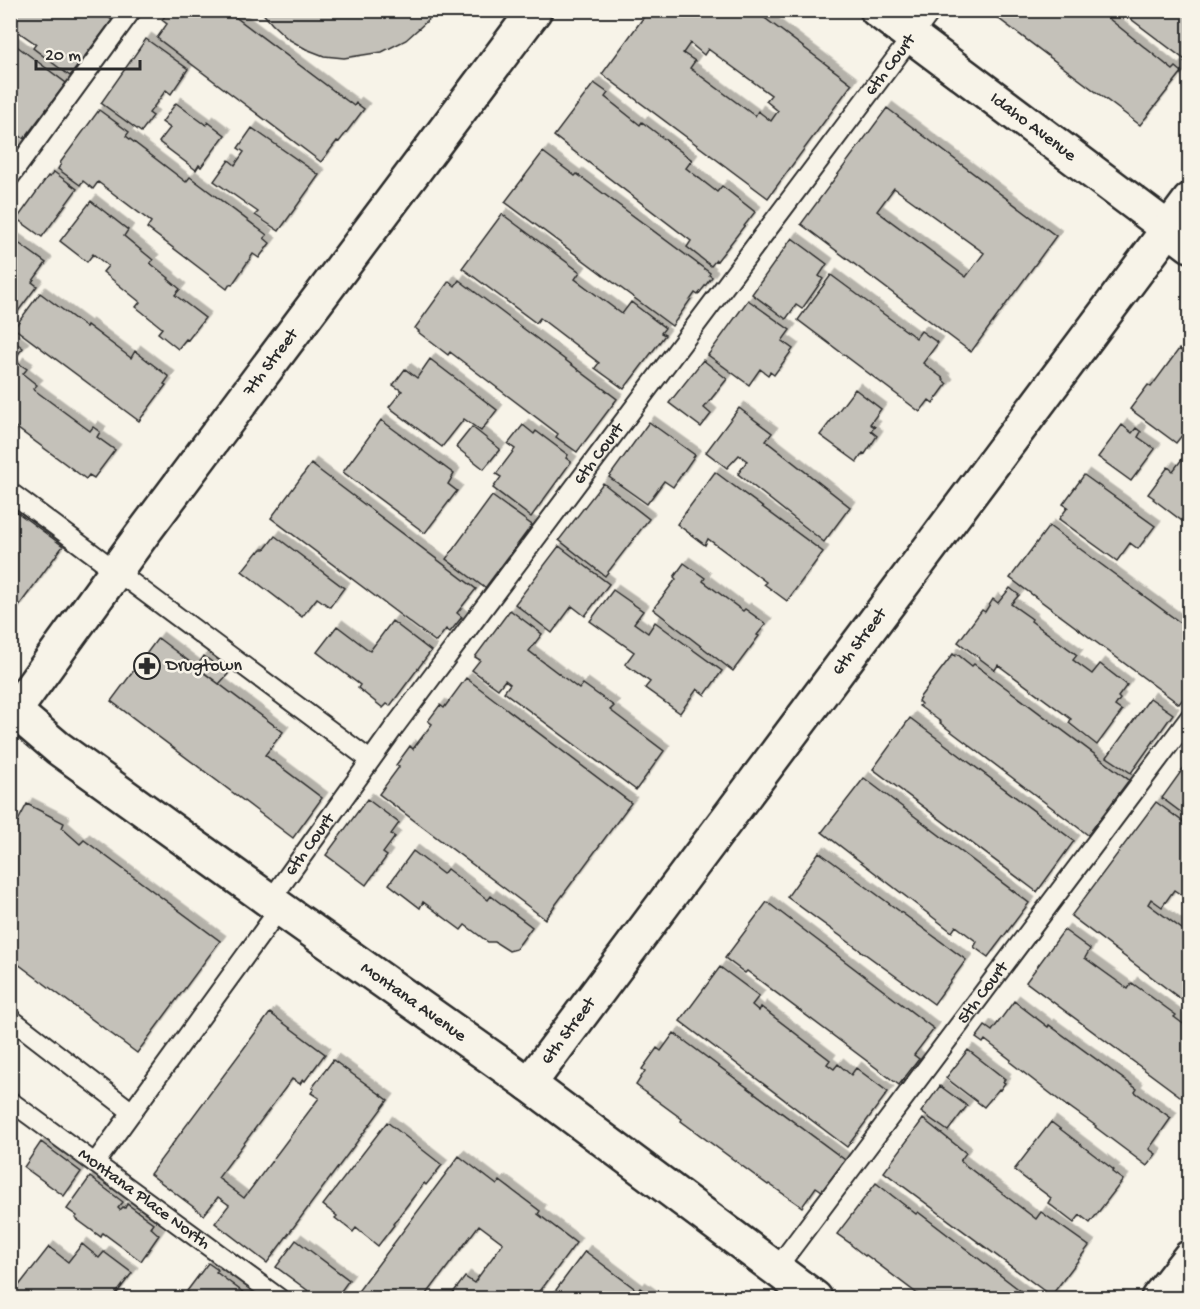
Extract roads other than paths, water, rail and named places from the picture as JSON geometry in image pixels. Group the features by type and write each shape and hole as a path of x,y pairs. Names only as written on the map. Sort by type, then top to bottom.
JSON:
{"street":[{"name":"7th Street","path":"12,712 535,10"},
{"name":"Idaho Avenue","path":"877,10 1179,237"},
{"name":"6th Street","path":"529,1084 1179,237 1190,200"},
{"name":"Montana Avenue","path":"12,712 58,748 529,1084 815,1299"},
{"path":"1158,1299 1190,1257"}],"lane":[{"path":"10,177 132,10"},
{"name":"6th Court","path":"95,1163 275,904 370,760 932,10"},
{"path":"10,492 370,760"},
{"name":"5th Court","path":"776,1269 1190,717"},
{"path":"10,1018 132,1112"},
{"name":"Montana Place North","path":"10,1101 279,1299"}],"place":[{"name":"Drugtown","path":"147,666"}]}
